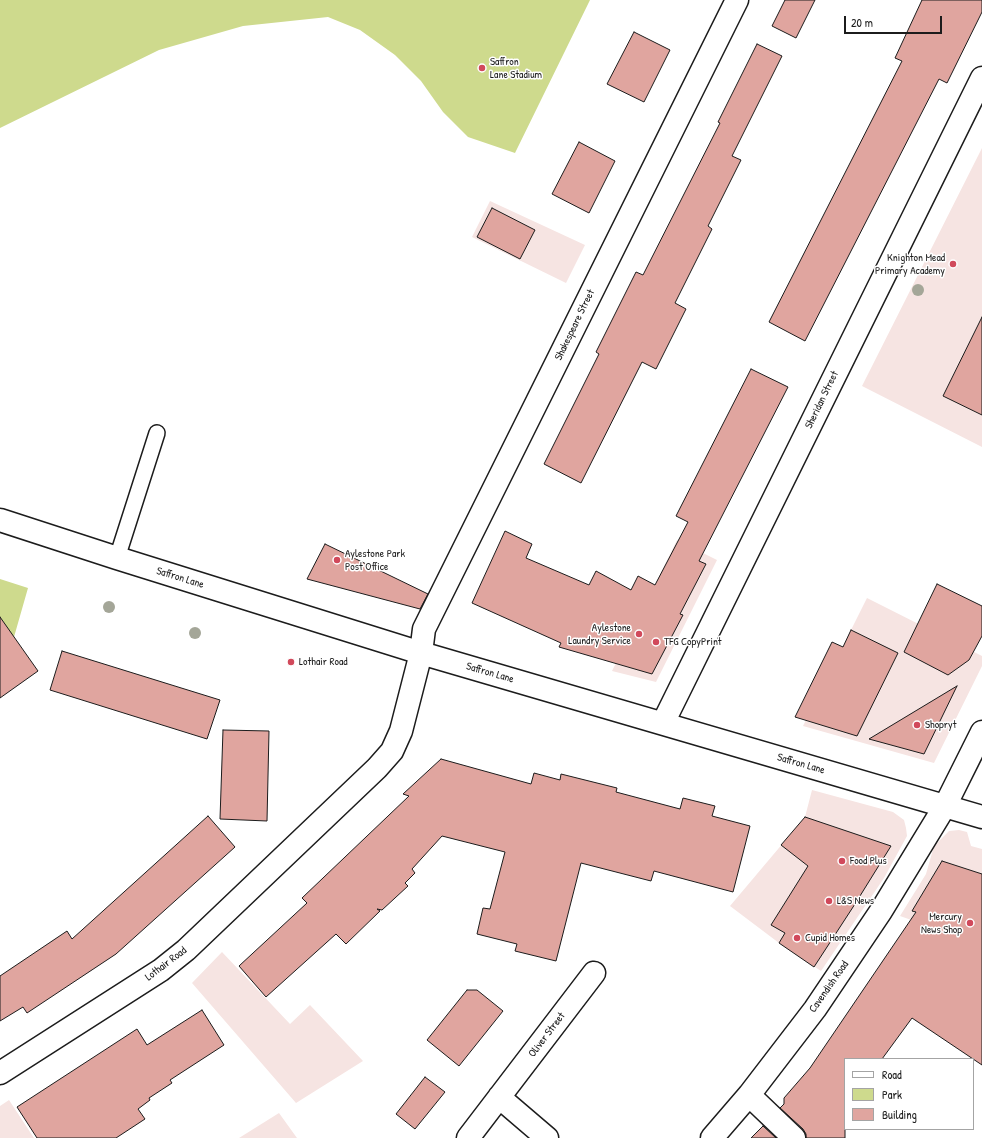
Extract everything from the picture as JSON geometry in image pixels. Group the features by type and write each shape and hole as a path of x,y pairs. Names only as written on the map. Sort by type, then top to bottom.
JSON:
{"street":[{"name":"Shakespeare Street","path":"421,653 424,629 737,0"},
{"name":"Sheridan Street","path":"663,723 982,78"},
{"name":"Saffron Lane","path":"0,520 421,653 982,818"},
{"name":"Lothair Road","path":"0,1073 161,970 186,950 377,768 392,751 402,731 421,653"},
{"name":"Cavendish Road","path":"712,1138 749,1095 815,1009 881,911 945,806 982,732"},
{"name":"Oliver Street","path":"468,1138 594,973"},
{"path":"749,1095 794,1138"},
{"path":"499,1097 547,1138"}],"lane":[{"path":"118,558 157,433"}],"shaded area":[{"name":"Knighton Mead Primary Academy","path":"982,148 982,447 862,386"},
{"path":"490,201 585,245 566,283 472,237"},
{"path":"677,540 717,560 656,682 612,671"},
{"path":"867,598 982,656 982,666 934,763 803,726"},
{"path":"812,790 893,812 904,820 907,836 884,878 821,971 779,943 730,906 805,817"},
{"path":"959,830 967,832 971,846 982,849 982,970 954,935 900,916 926,874 934,846 949,831"},
{"path":"222,952 290,1024 310,1005 363,1061 296,1103 192,983"},
{"path":"9,1100 34,1138 0,1138 0,1106"},
{"path":"279,1113 297,1138 239,1138"}],"green space":[{"name":"Saffron Lane Stadium","path":"0,0 590,0 515,153 468,137 443,112 421,81 395,55 360,30 328,17 243,26 159,50 0,128"},
{"path":"0,579 28,588 14,637 0,647"}],"building":[{"path":"785,0 815,0 796,38 772,26"},
{"path":"922,0 982,0 982,12 947,83 939,79 805,341 769,322 902,61 895,58"},
{"path":"634,32 670,50 644,102 607,84"},
{"path":"757,44 782,56 732,156 741,160 708,226 712,229 675,303 686,309 656,369 642,362 581,483 544,464 599,354 596,352 636,272 643,275 720,123 718,122"},
{"path":"579,142 615,161 589,213 552,194"},
{"path":"492,208 535,230 520,259 477,237"},
{"path":"982,317 982,415 943,396"},
{"path":"751,369 788,387 699,561 706,564 680,614 683,615 652,674 559,647 561,643 472,603 505,531 532,544 526,558 589,585 596,571 631,590 638,576 655,585 688,522 676,516"},
{"name":"Aylestone Park Post Office","path":"325,544 428,594 420,609 307,579"},
{"path":"937,584 982,606 982,636 969,660 948,675 904,652"},
{"path":"0,617 38,671 0,698"},
{"path":"851,630 898,653 857,736 795,717 832,642 843,647"},
{"path":"62,651 220,700 207,739 50,690"},
{"name":"Shopryt","path":"957,686 924,754 869,739"},
{"path":"223,730 269,731 267,821 220,819"},
{"path":"441,759 531,784 534,773 560,780 561,774 617,788 616,792 680,809 683,798 715,806 712,816 750,826 733,892 654,871 651,881 581,863 556,961 515,951 517,944 477,934 483,908 490,909 505,852 442,836 412,869 415,873 405,883 408,886 382,910 377,909 380,911 346,944 336,934 266,997 239,966 307,903 302,898 409,796 403,794"},
{"path":"208,816 235,847 116,954 27,1013 23,1007 0,1021 0,976 67,931 72,939"},
{"path":"805,817 891,846 814,967 779,943 785,933 771,925 808,866 781,845"},
{"path":"942,861 982,874 982,1065 974,1060 974,1058 972,1058 912,1018 883,1058 844,1058 845,1138 806,1138 806,1134 803,1129 780,1108 784,1104 784,1098 810,1068 916,912 912,911"},
{"path":"467,990 477,990 503,1011 459,1066 427,1040"},
{"path":"202,1010 224,1045 170,1080 172,1083 149,1098 150,1100 138,1109 145,1119 116,1138 37,1138 17,1107 137,1029 147,1045"},
{"path":"425,1077 445,1092 415,1129 396,1114"},
{"path":"763,1126 776,1138 751,1138"}],"place":[{"name":"Saffron Lane Stadium","path":"482,68"},
{"name":"Knighton Mead Primary Academy","path":"953,264"},
{"name":"Aylestone Park Post Office","path":"337,560"},
{"name":"Aylestone Laundry Service","path":"639,634"},
{"name":"TFG CopyPrint","path":"656,642"},
{"name":"Lothair Road","path":"291,662"},
{"name":"Shopryt","path":"917,725"},
{"name":"Food Plus","path":"842,861"},
{"name":"L&S News","path":"829,901"},
{"name":"Mercury News Shop","path":"970,923"},
{"name":"Cupid Homes","path":"797,938"}]}
